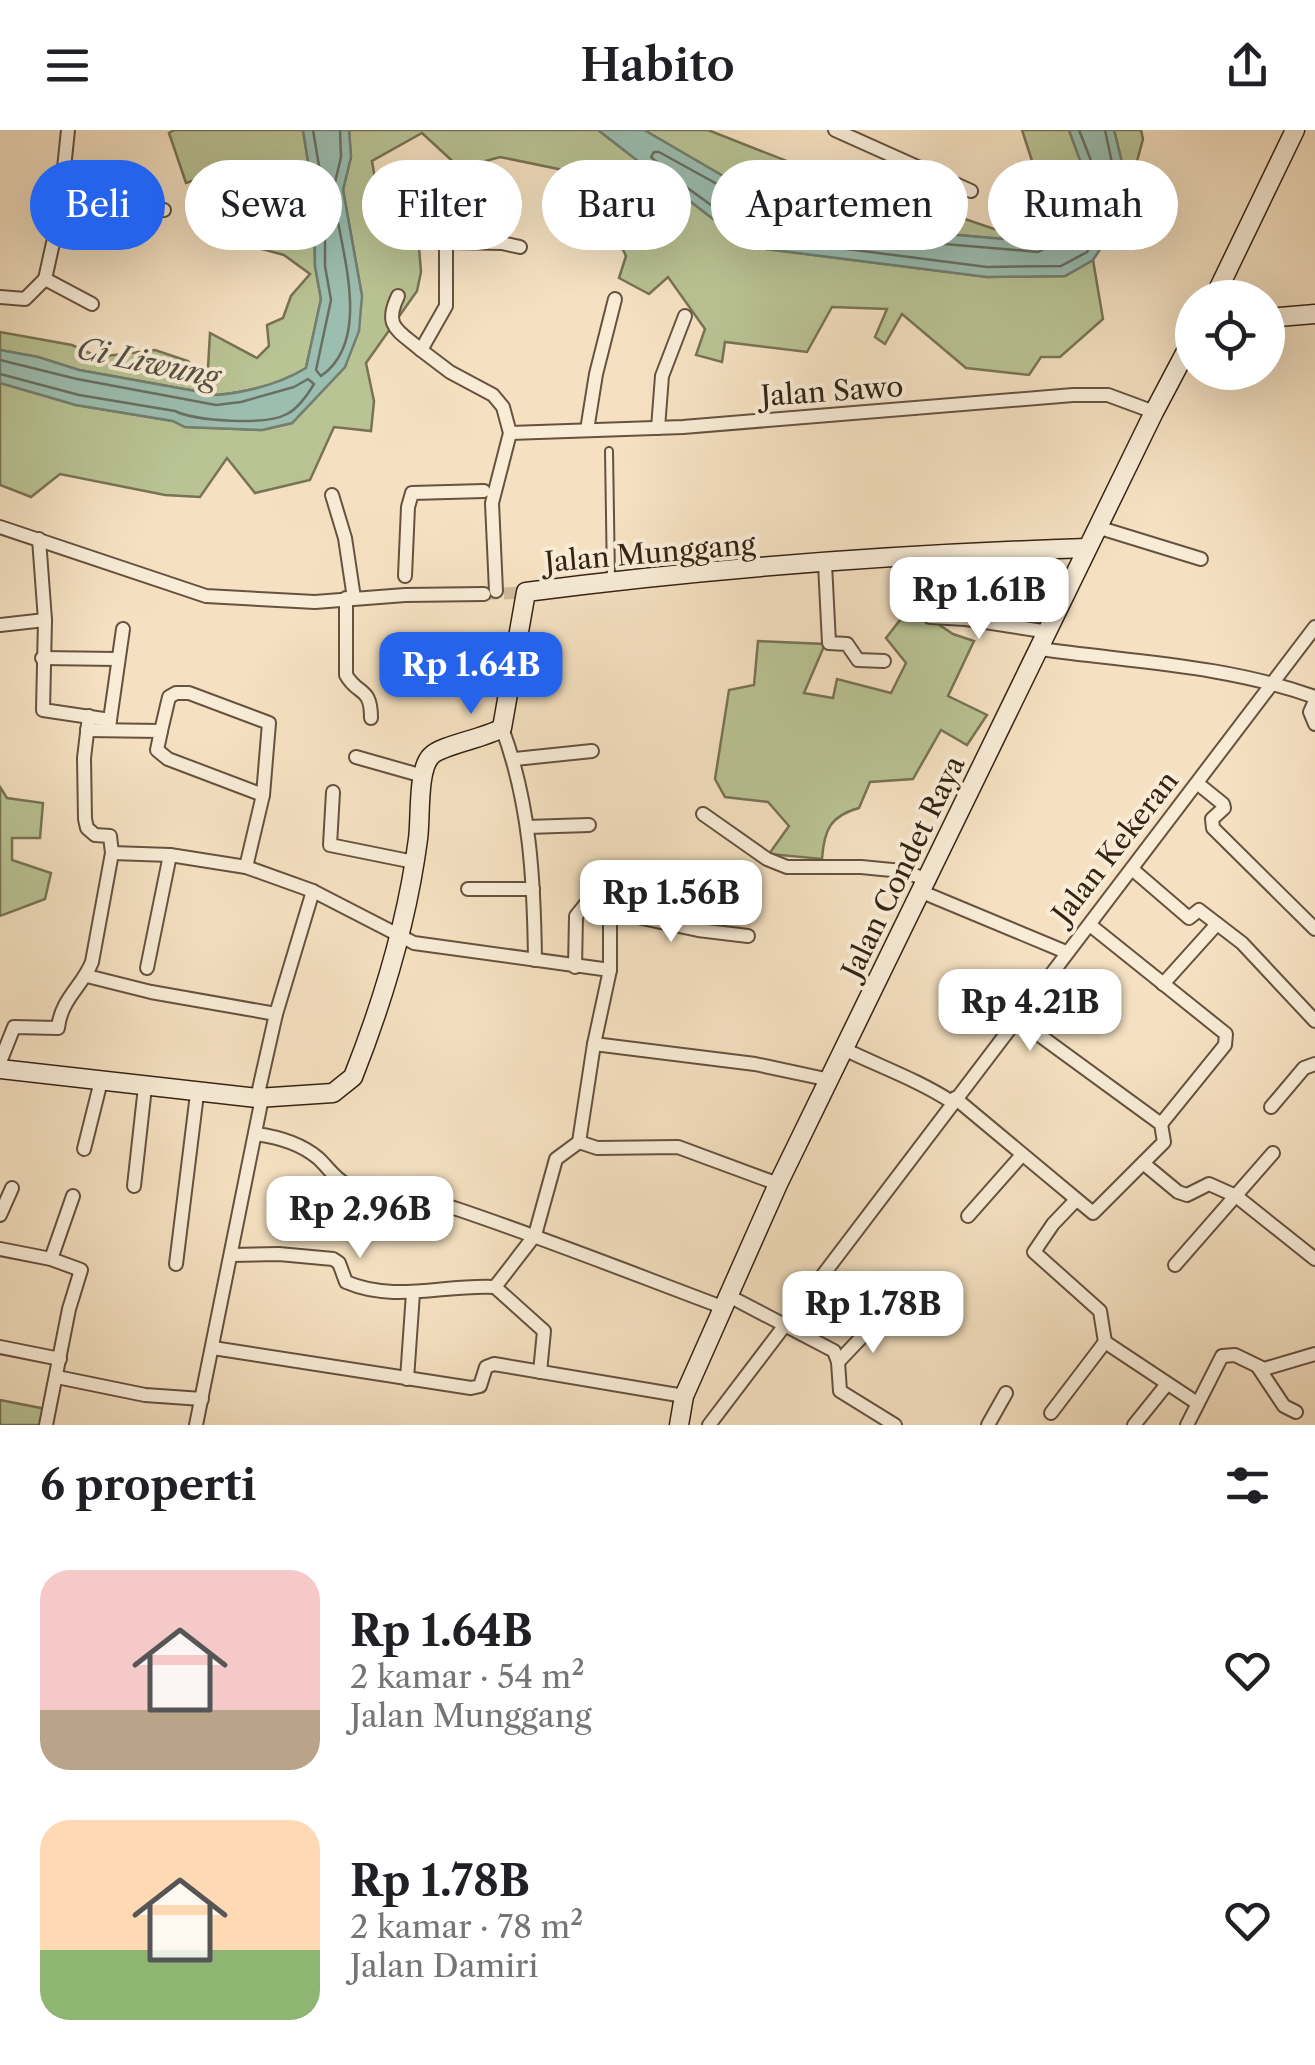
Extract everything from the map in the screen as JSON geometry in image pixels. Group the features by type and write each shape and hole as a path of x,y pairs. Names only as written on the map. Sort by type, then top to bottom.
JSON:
{"street":[{"path":"65,160 68,130"},
{"path":"835,130 971,191"},
{"path":"1223,280 1295,130"},
{"path":"0,297 25,299 45,279 50,250"},
{"path":"420,350 446,306 447,250"},
{"path":"45,279 92,304"},
{"path":"0,526 206,596 273,601 350,598 405,585 490,593 494,488 508,452 510,433 499,399 420,350 390,321 398,296"},
{"path":"587,430 615,299"},
{"path":"1285,317 1315,314"},
{"path":"658,428 662,376 685,316"},
{"name":"Jalan Condet Raya","path":"679,1425 684,1396 778,1184 1175,372"},
{"name":"Jalan Sawo","path":"510,433 658,428 1073,394 1108,395 1154,412"},
{"path":"405,585 408,501 412,493 484,491"},
{"path":"332,495 345,538 350,598 346,675 366,692 371,718"},
{"path":"1098,526 1201,559"},
{"path":"40,539 45,620 43,710 88,723 161,731"},
{"name":"Jalan Munggang","path":"502,728 522,592 714,564 825,564 1087,548"},
{"path":"825,564 829,643 847,644 858,660 884,662"},
{"path":"930,617 966,618 1044,641 1271,681 1315,699 1310,712 1315,724"},
{"path":"0,624 45,620"},
{"name":"Jalan Kekeran","path":"708,1425 1315,626"},
{"path":"110,724 123,629"},
{"path":"42,658 117,659"},
{"path":"246,867 263,795 269,722 189,693 176,692 170,697 157,750 168,759 263,795"},
{"path":"88,723 84,758 87,828 95,835 110,836 112,853 99,931 86,976 63,1004 58,1028 14,1027 0,1065 197,1094 259,1098 334,1093 353,1078 382,1004 401,938 423,776 432,754 490,736 502,728 515,758 527,827 535,960"},
{"path":"515,758 592,751"},
{"path":"356,757 423,776"},
{"path":"1197,783 1224,804 1212,819 1213,828 1315,929"},
{"path":"334,792 330,846 414,862"},
{"path":"703,814 787,868 902,871 925,886 1066,952"},
{"path":"527,827 590,825"},
{"path":"112,853 170,855 246,867 313,891 414,943 610,970"},
{"path":"147,968 170,855"},
{"path":"1132,869 1189,918 1199,910 1242,944 1315,1021"},
{"path":"468,889 532,889"},
{"path":"196,1425 256,1134 276,1014 313,891"},
{"path":"575,967 576,916 593,894"},
{"path":"494,1287 535,1235 556,1159 579,1142 610,970 612,912 748,936"},
{"path":"1090,924 1226,1034 1227,1039 1161,1124"},
{"path":"1162,984 1217,924"},
{"path":"86,976 276,1014"},
{"path":"844,1049 954,1100 1093,1213 1164,1142 1161,1124 1016,1018"},
{"path":"594,1044 754,1064 830,1080"},
{"path":"1271,1107 1304,1068 1315,1064"},
{"path":"84,1149 100,1081"},
{"path":"134,1186 145,1087"},
{"path":"176,1264 197,1094"},
{"path":"256,1134 285,1139 306,1149 342,1182 370,1192 434,1202 535,1235 602,1264 725,1300 786,1323 834,1352 840,1391 895,1425"},
{"path":"579,1142 598,1148 678,1147 778,1184"},
{"path":"1175,1265 1273,1153"},
{"path":"968,1216 1021,1156"},
{"path":"1143,1163 1178,1192 1187,1195 1208,1184 1236,1196 1315,1259"},
{"path":"0,1215 12,1188"},
{"path":"51,1259 73,1196"},
{"path":"1075,1202 1052,1224 1034,1252 1100,1310 1106,1342 1197,1403"},
{"path":"0,1248 81,1270 69,1309 46,1425"},
{"path":"230,1255 334,1259 342,1279 373,1291 413,1294 494,1287 544,1331 540,1372"},
{"path":"408,1379 413,1294"},
{"path":"838,1362 878,1320"},
{"path":"1051,1413 1106,1342"},
{"path":"0,1347 60,1359"},
{"path":"212,1348 475,1388 491,1364 684,1396"},
{"path":"1187,1425 1222,1356 1234,1355 1258,1367 1270,1368 1315,1354"},
{"path":"1258,1367 1284,1406 1296,1412"},
{"path":"56,1378 145,1394 202,1398"},
{"path":"1134,1425 1167,1384"},
{"path":"988,1425 1006,1394"}],"lane":[{"path":"609,451 611,581"}],"green space":[{"path":"303,130 308,160 185,160 185,180 169,133"},
{"path":"349,130 598,130 637,160 542,160 542,166 500,157 451,160 422,133 374,160 362,160 362,250 419,250 421,272 417,291 366,363 374,401 371,431 334,427 310,480 255,493 227,458 200,497 165,495 60,474 31,497 0,485 0,383 76,405 173,421 185,427 262,430 292,423 345,367 362,296 343,190 351,157"},
{"path":"644,130 708,130 784,160 711,160 711,169"},
{"path":"1022,130 1069,130 1080,160 1032,160"},
{"path":"1114,130 1141,130 1143,139 1137,160 1121,160"},
{"path":"691,202 711,217 711,250 774,250 987,277 1065,276 1093,260 1103,319 1060,357 1041,357 1029,375 966,368 902,314 885,344 875,337 887,309 832,307 807,352 725,342 722,362 696,355 705,329 668,277 649,294 619,278 626,256 623,250 691,250"},
{"path":"968,220 988,227 988,238 968,236"},
{"path":"265,250 315,250 321,299 306,368 285,379 217,395 79,370 0,350 0,332 72,345 98,357 155,350 188,361 207,385 210,333 257,358 269,346 267,325 283,318 291,296 310,274 284,255"},
{"path":"911,606 953,634 974,641 948,696 987,715 967,745 941,730 913,779 870,782 859,808 841,815 830,826 822,859 769,854 789,826 768,802 725,797 715,779 729,690 754,685 758,641 825,644 804,693 833,698 837,679 891,693 906,663 886,638"},
{"path":"0,787 7,798 43,803 40,838 12,838 12,860 51,873 45,899 0,916"},
{"path":"0,1400 46,1409 45,1425 0,1425"}],"water":[{"path":"303,130 349,130 351,157 343,190 362,296 359,331 345,367 292,423 262,430 185,427 173,421 76,405 0,383 0,350 79,370 217,395 263,386 306,368 321,299 315,250 342,250 342,160 308,160"},
{"path":"598,130 644,130 711,169 711,217 691,202 691,160 637,160"},
{"path":"1069,130 1114,130 1121,160 1080,160"},
{"path":"968,236 988,238 988,250 1100,250 1093,260 1065,276 987,277 774,250 968,250"}],"tunnel":[{"path":"486,594 518,593"}],"water label":[{"name":"Ci Liwung","path":"148,363"}]}
